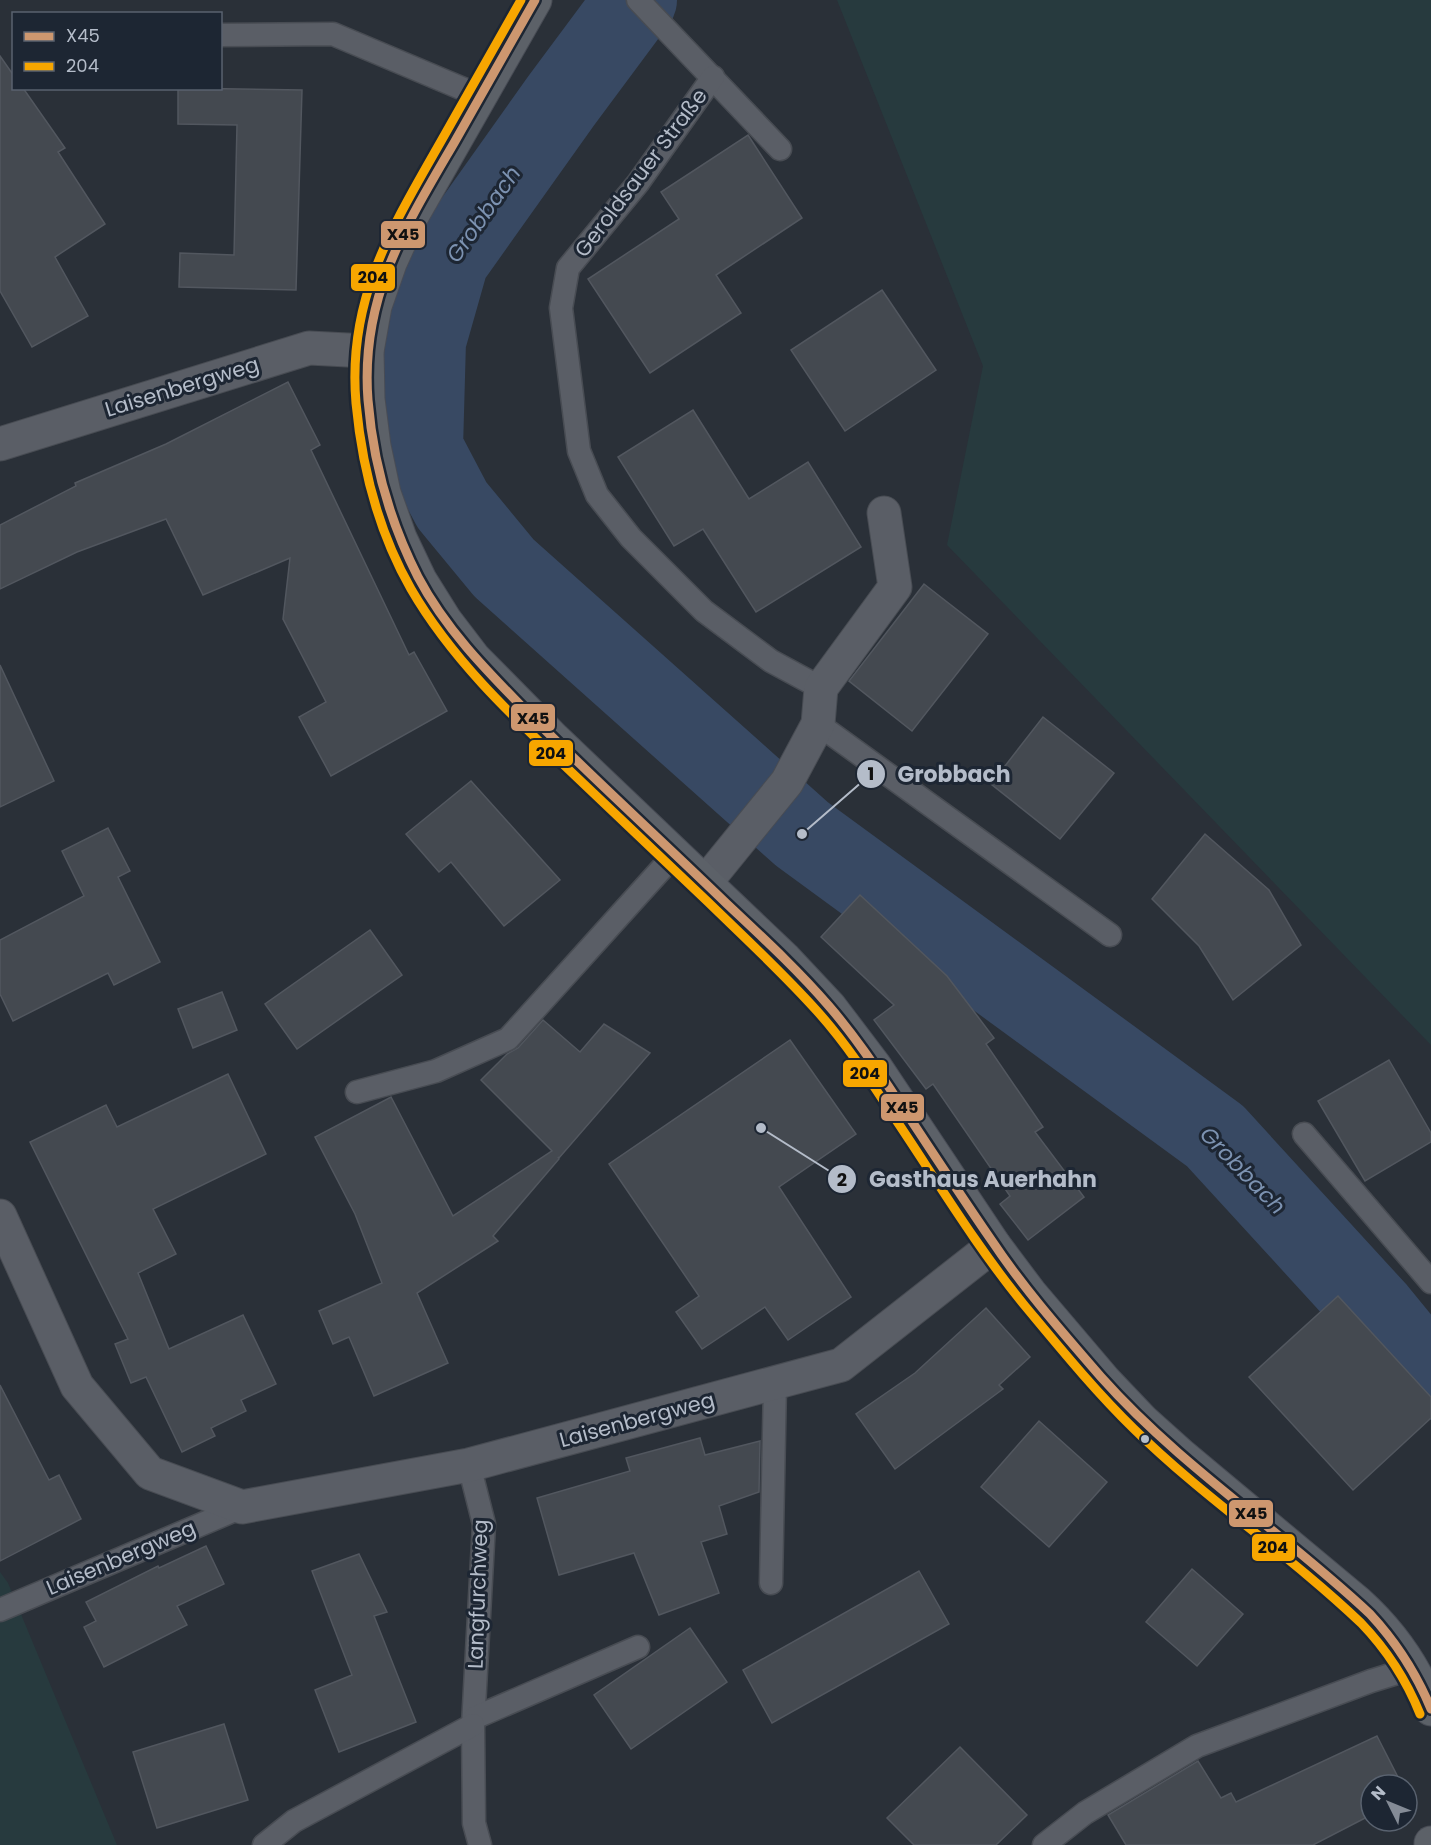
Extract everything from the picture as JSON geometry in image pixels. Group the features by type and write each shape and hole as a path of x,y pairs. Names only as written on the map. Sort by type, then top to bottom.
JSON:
{"main road":[{"path":"535,0 409,221 390,263 375,306 367,351 368,399 372,434 384,493 400,538 420,580 474,658 498,683 785,959 830,1007 874,1065 994,1245 1067,1338 1143,1421 1379,1622 1413,1668 1431,1709"}],"street":[{"name":"Laisenbergweg","path":"0,444 309,348 367,351"},
{"path":"705,884 787,782 818,724 821,688 896,587 884,513"},
{"name":"Laisenbergweg","path":"0,1216 77,1386 84,1395 150,1473 242,1507 469,1465 841,1365 994,1245"}],"lane":[{"name":"Geroldsauer Straße","path":"638,0 780,148"},
{"path":"222,35 333,34 480,96"},
{"name":"Geroldsauer Straße","path":"713,77 638,183 568,268 561,308 579,451 597,495 631,538 704,611 771,661 821,688"},
{"path":"818,724 1110,935"},
{"path":"357,1092 436,1071 508,1039 675,854"},
{"path":"1305,1134 1431,1282"},
{"path":"771,1583 775,1383"},
{"name":"Langfurchweg","path":"469,1465 484,1524 473,1722 474,1822 480,1845"},
{"name":"Laisenbergweg","path":"0,1610 242,1507"},
{"path":"264,1845 294,1821 473,1722 638,1647"},
{"path":"1044,1845 1085,1813 1197,1746 1360,1685 1413,1668"}],"green space":[{"path":"837,0 1431,0 1431,1045 947,545 983,366"},
{"path":"0,1572 8,1583 117,1845 0,1845"}],"building":[{"path":"0,56 12,73 12,90 24,90 65,148 58,152 105,224 55,257 88,316 32,347 0,291"},
{"path":"178,90 302,90 296,290 179,287 180,253 234,255 237,125 178,124"},
{"path":"748,135 802,218 716,275 741,313 650,373 588,279 679,219 661,192"},
{"path":"882,290 936,370 845,431 791,350"},
{"path":"288,382 320,445 311,450 409,655 414,652 447,711 331,776 299,717 326,702 283,619 290,558 203,595 166,519 77,552 0,589 0,525 76,486 75,483 166,444"},
{"path":"693,410 749,499 808,462 861,547 756,612 703,529 674,546 618,457"},
{"path":"924,584 988,634 912,731 849,681"},
{"path":"0,665 54,781 0,807"},
{"path":"1043,717 1114,773 1060,839 991,784"},
{"path":"471,781 560,880 504,926 451,862 439,872 406,834"},
{"path":"108,828 130,871 118,877 160,962 114,985 108,973 13,1021 0,994 0,940 84,896 62,851"},
{"path":"1205,834 1269,890 1301,945 1233,1000 1199,946 1152,899"},
{"path":"860,895 947,976 994,1038 986,1044 1043,1127 1035,1132 1084,1197 1028,1240 1000,1204 1010,1196 933,1084 926,1089 874,1020 894,1005 821,937"},
{"path":"370,930 402,975 297,1049 265,1004"},
{"path":"222,992 237,1030 193,1048 178,1009"},
{"path":"543,1020 580,1052 604,1024 650,1053 558,1157 559,1159 493,1236 498,1241 417,1293 448,1363 374,1396 349,1337 333,1344 319,1311 382,1283 355,1214 315,1137 391,1097 453,1216 552,1151 481,1080 507,1054 518,1048"},
{"path":"790,1040 856,1134 779,1187 851,1297 788,1340 765,1307 702,1349 676,1312 699,1296 609,1164"},
{"path":"1389,1060 1431,1133 1431,1142 1365,1181 1318,1101"},
{"path":"228,1074 266,1154 153,1209 176,1254 138,1273 169,1349 243,1315 276,1384 241,1400 246,1411 211,1428 215,1436 182,1452 146,1377 131,1383 115,1344 128,1339 30,1142 106,1105 117,1127"},
{"path":"1338,1296 1431,1397 1431,1418 1353,1490 1249,1377"},
{"path":"986,1308 1030,1357 999,1385 1003,1389 895,1469 856,1414 915,1373"},
{"path":"0,1385 49,1480 59,1475 81,1519 0,1561"},
{"path":"1039,1421 1107,1482 1049,1547 981,1487"},
{"path":"700,1438 705,1455 760,1441 759,1492 719,1506 727,1534 701,1542 719,1593 659,1615 634,1553 559,1575 537,1498 630,1471 626,1458"},
{"path":"206,1546 224,1584 177,1606 187,1625 104,1667 84,1627 96,1621 86,1602 158,1566 159,1568"},
{"path":"359,1554 387,1612 374,1616 416,1722 339,1752 315,1690 352,1675 312,1571"},
{"path":"1192,1569 1243,1614 1197,1666 1146,1622"},
{"path":"919,1571 949,1624 772,1723 743,1670"},
{"path":"690,1628 727,1682 631,1749 594,1695"},
{"path":"224,1724 248,1800 157,1828 133,1752"},
{"path":"1377,1736 1396,1773 1359,1773 1359,1821 1313,1845 1126,1845 1108,1815 1198,1761 1221,1798 1231,1793 1236,1802"},
{"path":"960,1747 1027,1815 996,1845 914,1845 887,1818"}],"waterway":[{"name":"Grobbach","path":"636,0 448,260 425,341 422,448 452,505 504,568 802,834 1215,1136 1376,1312 1431,1379"}],"transit line":[{"name":"204","path":"521,0 405,205 376,267 358,331 355,366 356,403 363,451 381,522 411,589 444,638 502,705 764,956 827,1023 865,1073 989,1259 1025,1306 1092,1384 1161,1455 1305,1573 1361,1623 1395,1666 1420,1714"},
{"name":"X45","path":"535,0 403,234 379,296 371,329 367,363 368,400 374,446 391,513 418,577 442,616 502,686 582,766 779,953 828,1005 875,1067 1004,1259 1101,1377 1132,1410 1198,1470 1303,1555 1370,1614 1405,1659 1431,1709"}],"place":[{"name":"Grobbach","path":"802,834"},
{"name":"Gasthaus Auerhahn","path":"761,1128"}]}
